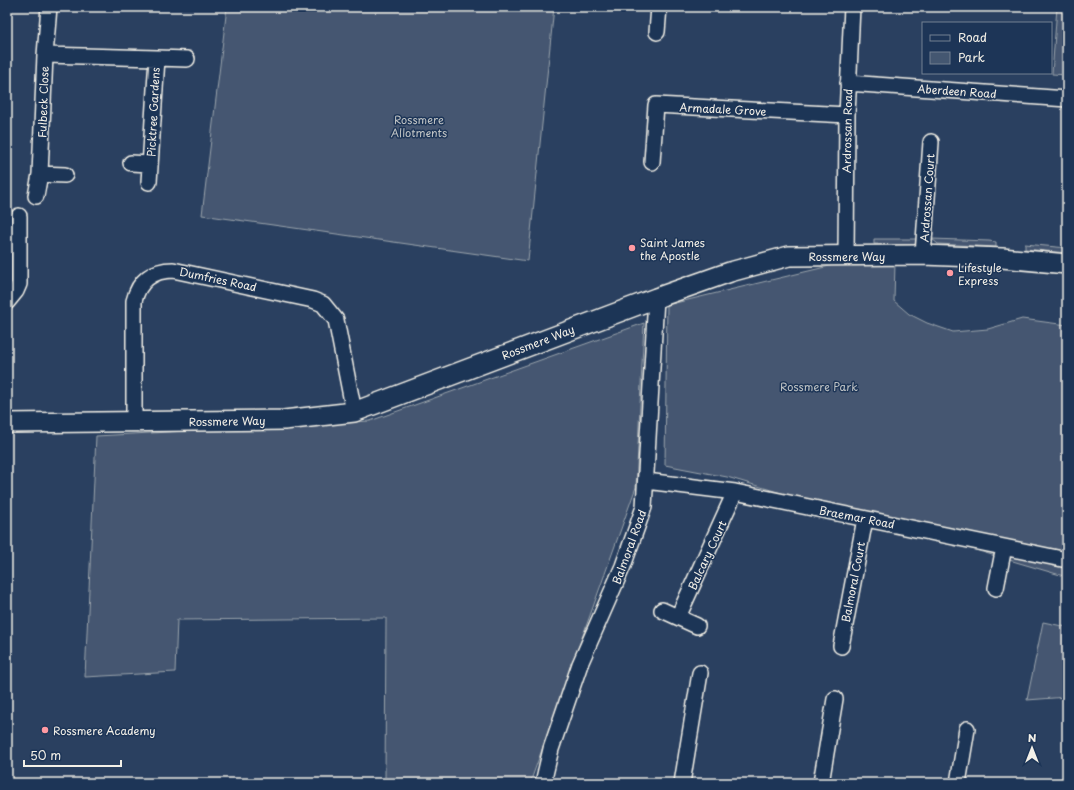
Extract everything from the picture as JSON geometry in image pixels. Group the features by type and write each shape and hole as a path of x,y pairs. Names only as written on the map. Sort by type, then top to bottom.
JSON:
{"street":[{"name":"Fulbeck Close","path":"36,196 40,174 45,55 49,7"},
{"path":"657,32 659,7"},
{"name":"Ardrossan Road","path":"846,256 847,115 852,7"},
{"name":"Picktree Gardens","path":"45,55 157,58 149,182"},
{"path":"157,58 187,59"},
{"name":"Aberdeen Road","path":"848,84 1067,99"},
{"name":"Armadale Grove","path":"652,162 656,105 847,115"},
{"name":"Ardrossan Court","path":"923,255 931,142"},
{"path":"131,162 150,164"},
{"path":"40,174 65,175"},
{"path":"7,302 16,292 19,284 19,216"},
{"name":"Rossmere Way","path":"7,423 284,420 354,412 656,298 730,272 789,256 923,255 1002,258 1067,264"},
{"name":"Dumfries Road","path":"134,422 134,301 140,284 147,277 164,270 173,270 313,300 323,304 336,320 354,412"},
{"name":"Balmoral Road","path":"543,783 551,749 580,664 623,566 644,507 656,298"},
{"name":"Braemar Road","path":"646,480 735,492 1067,560"},
{"name":"Balcary Court","path":"678,617 735,492"},
{"name":"Balmoral Court","path":"841,646 865,519"},
{"path":"996,588 1004,547"},
{"path":"662,610 698,626"},
{"path":"682,783 700,673"},
{"path":"821,783 836,699"},
{"path":"958,783 967,729"}],"green space":[{"name":"Rossmere Allotments","path":"227,7 554,7 528,261 202,215"},
{"path":"1057,7 1067,7 1067,75 1052,74"},
{"path":"874,239 919,239 914,245 874,244"},
{"path":"932,239 989,241 996,242 996,247 938,244"},
{"path":"1025,244 1067,248 1067,253 1025,249"},
{"name":"Rossmere Park","path":"842,263 895,263 894,301 909,314 927,323 953,332 988,329 1022,319 1067,325 1067,577 727,477 665,465 667,305"},
{"path":"644,323 636,487 530,783 385,783 386,618 177,620 175,672 85,677 96,436 370,421"},
{"path":"1043,622 1067,627 1067,697 1027,700"}],"place":[{"name":"Saint James the Apostle","path":"632,248"},
{"name":"Lifestyle Express","path":"950,273"},
{"name":"Rossmere Academy","path":"45,730"}]}
